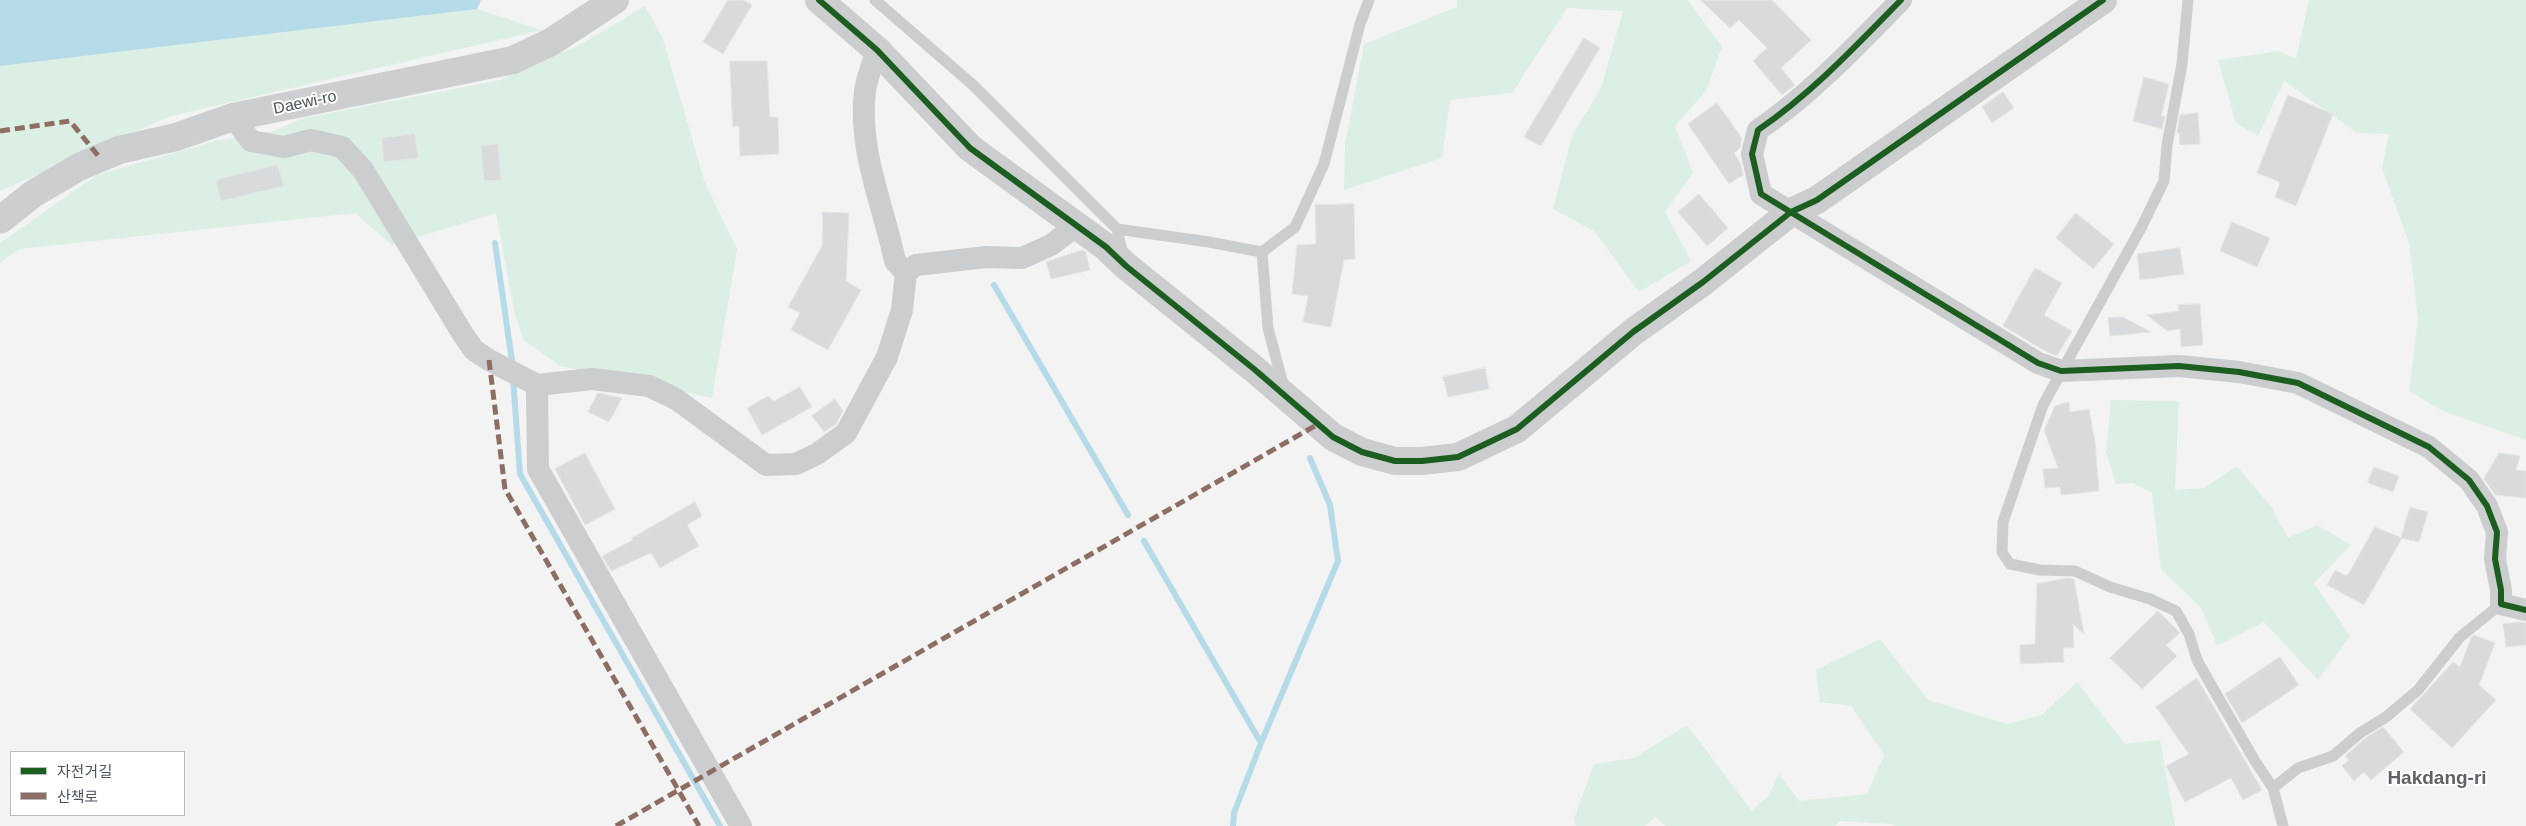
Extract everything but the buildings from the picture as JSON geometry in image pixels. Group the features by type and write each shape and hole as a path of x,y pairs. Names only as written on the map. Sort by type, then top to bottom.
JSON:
{"main road":[{"name":"Daewi-ro","path":"0,220 33,194 79,167 119,150 176,137 233,118 513,60 551,42 615,0"}],"street":[{"path":"819,0 876,50 970,148 1106,247 1126,266 1334,437 1362,452 1395,461 1458,457 1517,429 1632,332 1703,282 1791,212 1817,200 2103,0"},
{"path":"1901,0 1792,105 1758,130 1752,154 1761,194 2038,364 2061,371 2179,366 2239,372 2298,383 2429,447 2468,480 2487,506 2497,532 2495,559 2501,590 2501,604 2526,610"},
{"path":"876,50 865,90 865,138 868,162 895,261 906,272"},
{"path":"233,118 251,140 284,147 312,140 342,148 363,170 474,350 489,360 522,376 592,379 649,386 676,399 766,465 796,464 817,454 846,433 887,357 902,310 906,272 916,265 986,257 1022,258 1051,245 1076,226"},
{"path":"522,376 538,470 741,826"}],"lane":[{"path":"875,0 972,85 1117,229 1126,266"},
{"path":"1117,229 1210,242 1262,252 1295,227 1324,164 1360,24 1369,0"},
{"path":"2188,0 2182,64 2167,145 2164,181 2141,228 2043,405 2003,522 2002,552 2010,564 2040,570 2075,571 2110,587 2150,599 2176,611 2189,634 2197,660 2214,692 2273,788 2283,826"},
{"path":"1262,252 1268,328 1286,396"},
{"path":"2273,788 2298,768 2334,756 2392,711 2418,690 2460,637 2501,604"}],"green space":[{"path":"1457,0 1688,0 1722,47 1706,91 1675,126 1693,173 1665,212 1691,261 1639,292 1594,231 1553,209 1572,136 1601,88 1623,11 1567,8 1512,93 1450,100 1442,158 1344,190 1345,145 1364,44 1457,7"},
{"path":"2309,0 2526,0 2526,440 2443,411 2409,391 2418,318 2409,243 2382,168 2389,134 2357,133 2284,81 2258,136 2236,123 2218,60 2279,51 2296,59"},
{"path":"645,6 663,39 705,183 737,249 712,398 560,366 524,340 515,315 496,213 392,245 355,213 19,249 0,263 0,243 97,175 219,140 273,131 304,118 500,80 580,45"},
{"path":"477,9 542,30 171,116 0,191 0,66"},
{"path":"2111,400 2179,401 2175,490 2204,488 2237,466 2272,508 2288,538 2317,525 2351,545 2314,583 2350,636 2318,680 2264,622 2217,646 2202,609 2161,569 2152,493 2133,483 2116,484 2106,452"},
{"path":"1880,639 1928,700 2007,724 2042,715 2077,682 2125,744 2160,740 2175,826 1894,826 1892,824 1839,821 1835,826 1666,826 1656,817 1645,826 1576,826 1574,819 1594,764 1634,758 1687,725 1752,811 1769,795 1779,774 1799,801 1867,794 1884,755 1851,706 1820,702 1816,670"}],"water":[{"path":"0,0 481,0 477,9 0,66"}],"waterway":[{"path":"495,243 513,368"},
{"path":"994,285 1128,515"},
{"path":"513,378 520,474 720,826"},
{"path":"1233,826 1234,813 1261,743 1338,561 1330,505 1310,458"},
{"path":"1144,541 1261,743"}],"marked path":[{"path":"0,131 70,121 100,158"},
{"path":"489,360 505,489 699,826"},
{"path":"616,826 1320,423"}],"cycle path":[{"path":"819,0 877,50 970,148 1106,247 1126,266 1254,369 1333,437 1362,452 1395,461 1422,461 1458,457 1517,429 1633,332 1703,282 1791,212 1817,200 2103,0"},
{"path":"1901,0 1815,85 1758,130 1752,154 1761,194 2038,363 2061,371 2179,366 2239,372 2298,383 2429,447 2469,480 2487,506 2497,532 2495,559 2501,590 2501,604 2526,610"}],"district":[{"name":"Hakdang-ri","path":"2437,779"}]}
